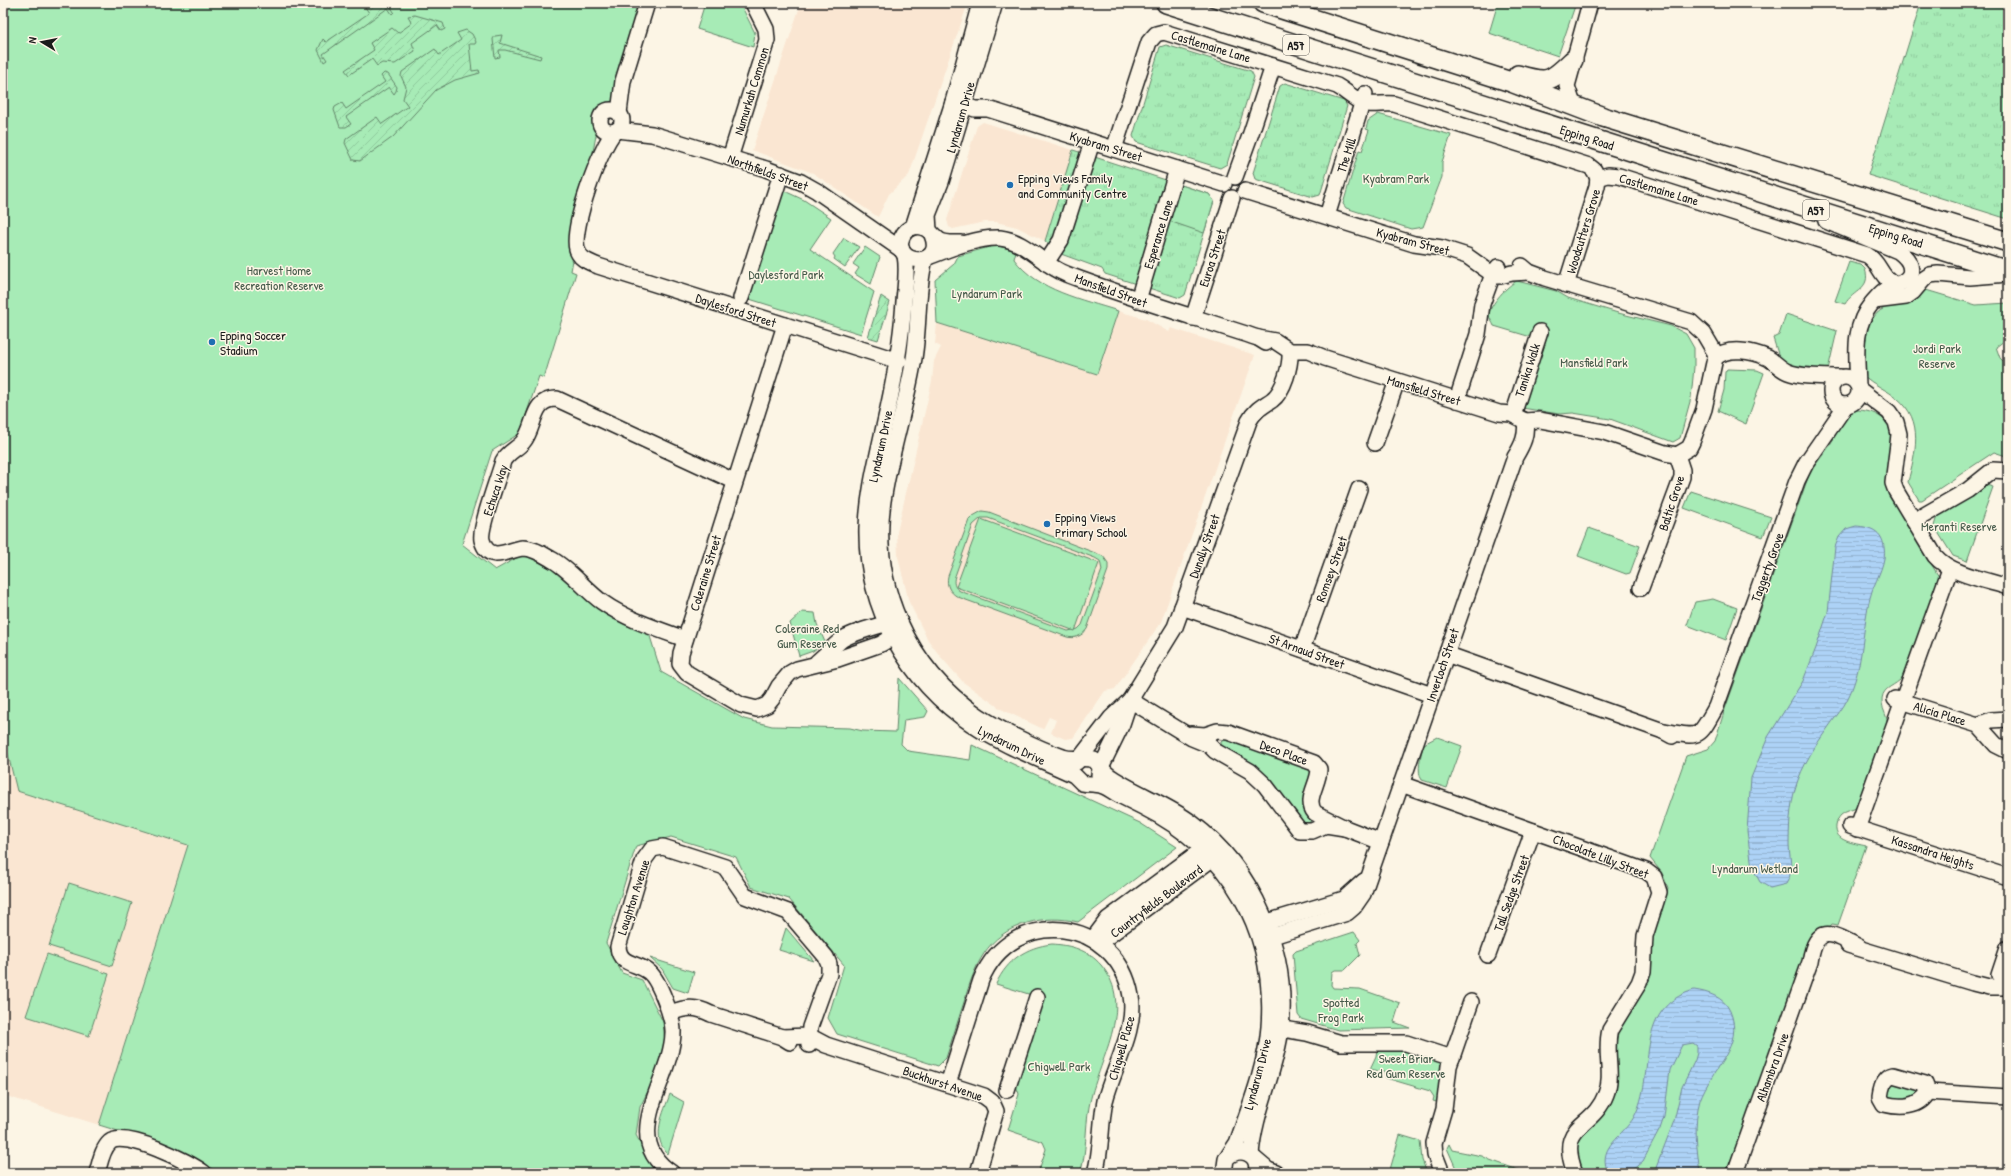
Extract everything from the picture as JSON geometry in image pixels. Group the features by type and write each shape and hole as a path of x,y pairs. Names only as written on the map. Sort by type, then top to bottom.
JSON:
{"main road":[{"name":"Epping Road","path":"1166,3 2008,271"},
{"name":"Epping Road","path":"1263,3 1511,82 1574,107 1724,155 2008,242"},
{"path":"1410,50 1447,53 1540,81 1550,79 1573,60"}],"street":[{"path":"614,121 623,81 647,3"},
{"name":"Numurkah Common","path":"730,158 767,40 766,29 753,3"},
{"name":"Lyndarum Drive","path":"931,233 928,215 941,182 980,3"},
{"name":"Lyndarum Drive","path":"911,228 995,3"},
{"path":"1574,107 1567,86 1590,3"},
{"name":"Castlemaine Lane","path":"1114,149 1149,42 1156,34 1170,33 1338,86 1363,98 1369,105 1375,103 1394,104 1589,166 1594,170 1598,178 1608,175 1619,176 1860,252 1871,257 1888,282 1897,285"},
{"path":"1236,183 1273,66"},
{"name":"The Mill","path":"1327,216 1363,98"},
{"name":"Kyabram Street","path":"959,100 977,102 988,109 1177,169 1236,183 1327,216 1414,244 1442,248 1467,256 1497,272"},
{"name":"Northfields Street","path":"614,121 780,174 817,191 904,253"},
{"name":"Daylesford Street","path":"614,121 598,161 577,229 576,244 578,252 584,260 598,266 899,361"},
{"path":"1046,263 1061,240 1092,142"},
{"name":"Esperance Lane","path":"1138,300 1177,169"},
{"path":"741,298 780,174"},
{"name":"Woodcutters Grove","path":"1566,285 1597,186 1598,178"},
{"name":"Euroa Street","path":"1193,318 1232,198 1241,196 1236,183"},
{"path":"1754,191 1898,251 1906,257 1910,263 1911,272 1907,279 1885,290 1865,312 1859,324 1854,361 1842,377 1832,386 1841,400"},
{"path":"922,227 931,233 934,247 926,258 915,260 904,253 902,238 911,228 922,227"},
{"name":"Northfields Street","path":"875,231 900,232 911,228"},
{"name":"Mansfield Street","path":"931,233 940,241 950,243 970,243"},
{"name":"Mansfield Street","path":"926,258 970,243 993,238 1009,240 1023,246 1046,263 1065,273 1138,300 1193,318 1258,338 1275,341 1288,356 1308,351 1325,358 1499,413 1524,427"},
{"name":"Lyndarum Drive","path":"904,253 907,276 899,361 869,499 867,528 868,559 872,582 895,628 922,680 939,699 956,713 994,738 1074,774 1082,783 1093,783 1104,786 1156,813 1213,850"},
{"name":"Lyndarum Drive","path":"926,258 920,278 917,332 913,364 883,501 881,527 882,556 895,628 931,673 947,690 979,716 999,728 1063,757 1094,760 1100,769 1123,784 1161,802 1192,823 1213,850 1247,885 1265,938 1276,954 1281,988 1275,1027 1274,1064 1255,1128 1254,1162"},
{"path":"1874,301 1877,288 1878,268"},
{"path":"1457,400 1478,334 1485,298 1497,272 1529,272 1566,285 1691,322 1704,334 1717,356 1728,352 1750,352 1768,358 1787,372 1815,379 1841,400 1880,407"},
{"path":"1874,301 1906,297 1914,292 1924,279 1930,275 1938,274 1970,277 2008,274"},
{"name":"Coleraine Street","path":"785,325 685,638 680,660 683,669 741,705 752,709 760,708 767,705 779,686 790,673 813,665 830,652 840,641 851,635 895,628"},
{"name":"Tanika Walk","path":"1515,408 1540,332"},
{"path":"1841,400 1857,398 1859,388 1856,350"},
{"name":"Dunolly Street","path":"1081,759 1112,718 1130,700 1172,634 1249,421 1253,413 1276,396 1288,356"},
{"name":"Baltic Grove","path":"1641,588 1682,477 1682,470 1677,455 1684,451 1692,442 1708,394 1713,362 1717,356"},
{"path":"1804,376 1852,378 1859,388 1880,407 1889,412 1896,422 1899,434 1893,483 1896,492 1935,556 1941,563 1950,569 2008,587"},
{"path":"1375,444 1397,381"},
{"name":"Echuca Way","path":"685,638 659,629 609,606 552,559 532,550 523,548 504,555 489,550 482,540 482,528 503,461 507,455 524,441 538,408 547,400 557,399 734,481"},
{"name":"Taggerty Grove","path":"1446,654 1663,731 1687,744 1701,743 1711,734 1716,707 1797,481 1802,470 1828,431 1841,400"},
{"path":"1524,427 1540,420 1604,432 1665,453 1677,455"},
{"name":"Inverloch Street","path":"1265,938 1346,913 1354,907 1363,894 1516,456 1524,427"},
{"path":"1914,521 1968,490 1993,470 2008,470"},
{"name":"Romsey Street","path":"1302,649 1359,489"},
{"name":"Kassandra Heights","path":"1950,569 1899,700 1853,827 2008,877"},
{"name":"St Arnaud Street","path":"1182,606 1432,695"},
{"name":"Dunolly Street","path":"1100,769 1122,724 1130,700"},
{"name":"Deco Place","path":"1130,700 1192,738 1209,745 1220,754 1258,778 1297,828 1305,832 1313,823 1314,811 1311,804 1311,795 1319,774 1316,765 1228,732 1218,731 1205,735 1184,732"},
{"name":"Alicia Place","path":"1899,700 1978,725 1996,745 2008,751"},
{"name":"Alicia Place","path":"1978,725 1991,720 2008,719"},
{"path":"1220,754 1217,749 1218,740 1228,732"},
{"path":"1074,774 1075,765 1081,759"},
{"path":"1093,783 1099,776 1100,769"},
{"name":"Chocolate Lilly Street","path":"1401,784 1646,871 1654,877 1659,886 1658,896 1645,936 1644,965 1641,978 1610,1030 1608,1039 1607,1093 1595,1113 1574,1134 1569,1142 1568,1152 1575,1173"},
{"path":"1314,811 1344,828 1381,842"},
{"path":"1305,832 1321,826 1344,828"},
{"name":"Tall Sedge Street","path":"1488,955 1533,831"},
{"name":"Loughton Avenue","path":"672,1173 660,1163 653,1154 646,1134 650,1111 670,1056 673,1032 671,1017 650,973 623,961 618,947 644,860 652,850 660,847 721,864 732,874 745,896 784,909 791,915 826,957 829,964 829,974 810,1027 811,1040"},
{"name":"Countryfields Boulevard","path":"1096,941 1108,918 1213,850"},
{"name":"Inverloch Street","path":"1261,924 1344,899 1356,890 1370,874"},
{"name":"Chigwell Place","path":"948,1084 981,980 986,968 995,955 1020,936 1042,930 1062,929 1096,941 1113,957 1124,972 1131,997 1132,1009 1129,1027 1106,1099 1095,1173"},
{"name":"Alhambra Drive","path":"1735,1173 1810,962 1820,948 1830,942 1858,947 1989,987 2004,981"},
{"path":"2004,981 2008,948"},
{"path":"1007,1090 1037,997"},
{"path":"1442,1173 1435,1155 1434,1143 1444,1109 1448,1071 1471,1002"},
{"name":"Buckhurst Avenue","path":"671,1017 686,1007 700,1008 711,1014 782,1037 791,1042 811,1040 824,1052 845,1051 984,1096 995,1106 994,1120 978,1173"},
{"path":"1275,1027 1307,1033 1341,1042 1410,1043 1452,1058"},
{"name":"Lyndarum Drive","path":"1224,1173 1224,1164 1239,1137 1275,1027"},
{"path":"1928,1092 2008,1096"},
{"path":"97,1173 106,1146 111,1141 119,1139 151,1147 178,1157 204,1173"},
{"path":"1230,1155 1240,1151 1254,1162 1276,1173"}],"shaded area":[{"path":"801,3 968,3 909,175 889,194 878,217 813,173 752,150"},
{"name":"Epping Views Family and Community Centre","path":"983,122 1073,150 1045,241 1017,227 996,222 985,222 953,229 949,227 947,220 977,126"},
{"name":"Epping Views Primary School","path":"1118,311 1146,319 1169,332 1171,328 1255,355 1161,622 1115,689 1105,691 1073,738 1065,739 1051,733 1056,720 1049,717 1043,729 1001,709 963,682 940,656 928,640 909,602 898,557 897,532 932,381 934,361 941,347 935,344 937,323 1097,374"},
{"path":"3,734 17,791 188,845 99,1125 3,1095"}],"green space":[{"name":"Harvest Home Recreation Reserve","path":"3,3 640,3 611,107 603,111 597,130 571,271 576,273 544,378 539,376 520,433 492,451 462,544 495,570 520,556 526,556 549,567 600,610 649,633 661,672 744,719 772,726 850,728 863,731 896,732 899,678 928,711 925,717 904,720 901,744 908,751 970,760 972,745 1140,823 1177,847 1078,922 1052,919 1033,921 1013,928 1001,935 984,953 978,964 968,988 946,1058 938,1066 837,1034 828,1018 844,965 789,899 751,887 736,857 671,837 636,846 606,943 622,973 642,980 663,1022 665,1043 654,1079 640,1107 636,1135 655,1173 216,1173 194,1157 179,1150 99,1125 188,845 17,791 3,734"},
{"path":"371,3 378,3 391,7 394,12 392,14 388,8 323,54 327,60 324,62 318,50 323,39 326,42 369,13 365,7"},
{"path":"705,3 740,3 755,33 753,47 697,29"},
{"path":"1498,3 1576,3 1558,56 1489,33"},
{"path":"1921,3 2008,3 2008,219 1868,175"},
{"path":"415,15 443,23 445,29 441,31 437,25 412,43 415,51 395,64 382,63 377,66 372,59 349,75 345,70 374,50 370,43 392,28 398,33 412,23 408,16"},
{"path":"466,30 472,34 476,42 475,44 469,44 472,71 479,70 480,73 455,80 436,90 393,137 360,161 353,160 345,143 346,139 377,117 382,124 408,106 403,99 406,87 401,76 402,72 435,49 439,55 461,40 457,33"},
{"path":"502,35 500,43 541,56 540,59 505,50 499,50 500,57 495,58 493,39 495,36"},
{"path":"1166,45 1251,71 1254,77 1227,164 1220,168 1136,142 1133,136 1160,47"},
{"path":"384,73 388,74 397,87 394,94 389,87 346,117 351,124 346,127 340,127 334,110 335,107 342,103 346,109 385,82 381,76"},
{"path":"1285,83 1344,101 1347,106 1320,195 1313,197 1255,179 1253,173 1280,86"},
{"name":"Kyabram Park","path":"1378,114 1451,135 1442,162 1442,177 1423,227 1411,229 1346,208 1343,204 1359,150 1362,151 1369,130 1366,129 1368,121"},
{"path":"1073,150 1209,194 1214,201 1185,295 1180,298 1105,274 1102,269 1061,254 1045,241"},
{"path":"1181,185 1209,194 1214,201 1204,233 1169,221"},
{"name":"Daylesford Park","path":"778,188 804,200 831,218 810,249 874,292 861,334 743,297"},
{"path":"844,238 859,247 845,267 834,259 835,257 833,254"},
{"name":"Lyndarum Park","path":"999,246 1016,251 1014,259 1035,279 1075,298 1118,311 1097,374 937,323 935,280 954,264 958,256 989,247"},
{"path":"865,247 880,257 871,284 855,274 859,268 853,264"},
{"path":"1849,262 1861,265 1865,269 1866,281 1861,289 1848,299 1845,304 1835,301"},
{"name":"Mansfield Park","path":"1517,281 1556,291 1568,298 1618,313 1671,326 1686,334 1694,348 1694,367 1691,398 1680,438 1673,442 1610,419 1573,413 1559,414 1522,408 1541,340 1494,326 1489,315 1492,306 1500,295 1509,286"},
{"name":"Jordi Park Reserve","path":"1926,290 1976,305 2008,303 2008,338 1996,347 2000,358 2008,366 2008,449 2006,456 1994,452 1922,500 1919,500 1908,482 1916,438 1912,417 1906,407 1897,398 1864,376 1864,356 1866,335 1869,325 1874,317 1881,310 1913,300"},
{"path":"881,296 890,302 878,340 868,337"},
{"path":"1786,314 1837,331 1827,374 1796,370 1780,360 1773,338 1779,335"},
{"path":"1727,369 1757,370 1764,373 1746,424 1718,411 1724,390 1725,372"},
{"name":"Lyndarum Wetland","path":"1855,410 1876,414 1889,426 1892,434 1892,443 1887,472 1888,491 1939,577 1906,672 1900,680 1887,689 1883,694 1883,709 1888,724 1858,807 1839,817 1836,826 1836,831 1842,839 1851,843 1866,846 1838,925 1832,924 1827,930 1729,1173 1582,1173 1577,1147 1585,1132 1605,1112 1611,1101 1614,1093 1616,1077 1615,1051 1617,1034 1647,984 1651,967 1652,935 1668,888 1662,873 1650,858 1686,756 1708,749 1715,741 1725,709 1810,472 1831,444 1843,419"},
{"name":"Meranti Reserve","path":"1986,485 1993,487 1967,561 1953,556 1934,526 1937,516"},
{"path":"1691,491 1771,517 1763,537 1684,508"},
{"path":"982,511 989,512 1103,556 1108,563 1108,570 1087,629 1083,633 1076,637 1070,638 958,597 950,591 947,582 948,576 969,520","holes":["981,518 988,518 1100,561 1102,570 1082,625 1078,629 1068,631 960,591 956,588 954,585 954,578 973,525"]},
{"path":"981,519 1099,563 1075,631 956,587"},
{"path":"1589,528 1640,546 1630,573 1626,574 1578,556"},
{"path":"1713,599 1737,608 1726,640 1687,625 1695,602"},
{"name":"Coleraine Red Gum Reserve","path":"802,612 815,613 817,624 825,642 813,651 799,656 790,623"},
{"path":"1437,737 1462,746 1447,788 1422,780 1419,772 1420,757 1424,744"},
{"path":"1226,738 1311,767 1312,820 1305,826 1221,747 1221,742"},
{"path":"69,883 132,903 112,966 49,946"},
{"path":"786,928 814,961 779,950"},
{"name":"Spotted Frog Park","path":"1354,932 1360,940 1357,943 1360,955 1345,970 1335,970 1332,972 1331,985 1333,988 1360,989 1400,1003 1394,1022 1410,1028 1338,1030 1301,1019 1298,1015 1293,954 1296,951"},
{"name":"Chigwell Park","path":"1052,944 1079,949 1096,960 1111,981 1115,998 1115,1016 1112,1034 1093,1089 1089,1107 1084,1157 1080,1173 1040,1173 1039,1170 1046,1149 1043,1142 1008,1130 1019,1094 1016,1086 1035,996 996,984 1006,968 1018,956 1034,948"},
{"path":"47,954 109,974 89,1036 26,1016"},
{"path":"650,958 694,972 688,993 673,988 662,969"},
{"name":"Sweet Briar Red Gum Reserve","path":"1399,1047 1438,1060 1441,1063 1440,1103 1433,1101 1434,1097 1430,1091 1386,1078 1384,1072 1370,1069 1376,1056 1377,1048"},
{"path":"1896,1082 1923,1090 1911,1102 1887,1098 1892,1084"},
{"path":"670,1094 684,1102 668,1154 660,1140 659,1132 662,1116"},
{"path":"1400,1135 1420,1141 1422,1160 1427,1173 1389,1173"},
{"path":"1449,1144 1452,1150 1482,1156 1527,1173 1458,1173 1447,1148"}],"water":[{"path":"1856,526 1866,527 1875,531 1881,537 1885,552 1883,564 1872,591 1869,604 1857,674 1853,687 1845,703 1816,746 1798,780 1793,796 1790,818 1790,875 1786,884 1770,888 1760,882 1752,867 1747,831 1751,778 1768,737 1803,681 1816,648 1828,612 1835,547 1839,537 1846,529"},
{"path":"1694,990 1715,996 1724,1002 1730,1011 1733,1024 1733,1035 1730,1046 1725,1057 1705,1089 1698,1109 1696,1136 1700,1173 1654,1173 1674,1121 1682,1087 1695,1060 1697,1046 1693,1043 1682,1045 1670,1070 1664,1117 1660,1129 1643,1161 1631,1171 1628,1170 1625,1173 1611,1173 1607,1170 1605,1162 1606,1154 1613,1142 1634,1117 1641,1100 1649,1044 1654,1027 1662,1012 1675,999"}],"place":[{"name":"Epping Views Family and Community Centre","path":"1010,185"},
{"name":"Epping Soccer Stadium","path":"212,342"},
{"name":"Epping Views Primary School","path":"1047,524"}]}
